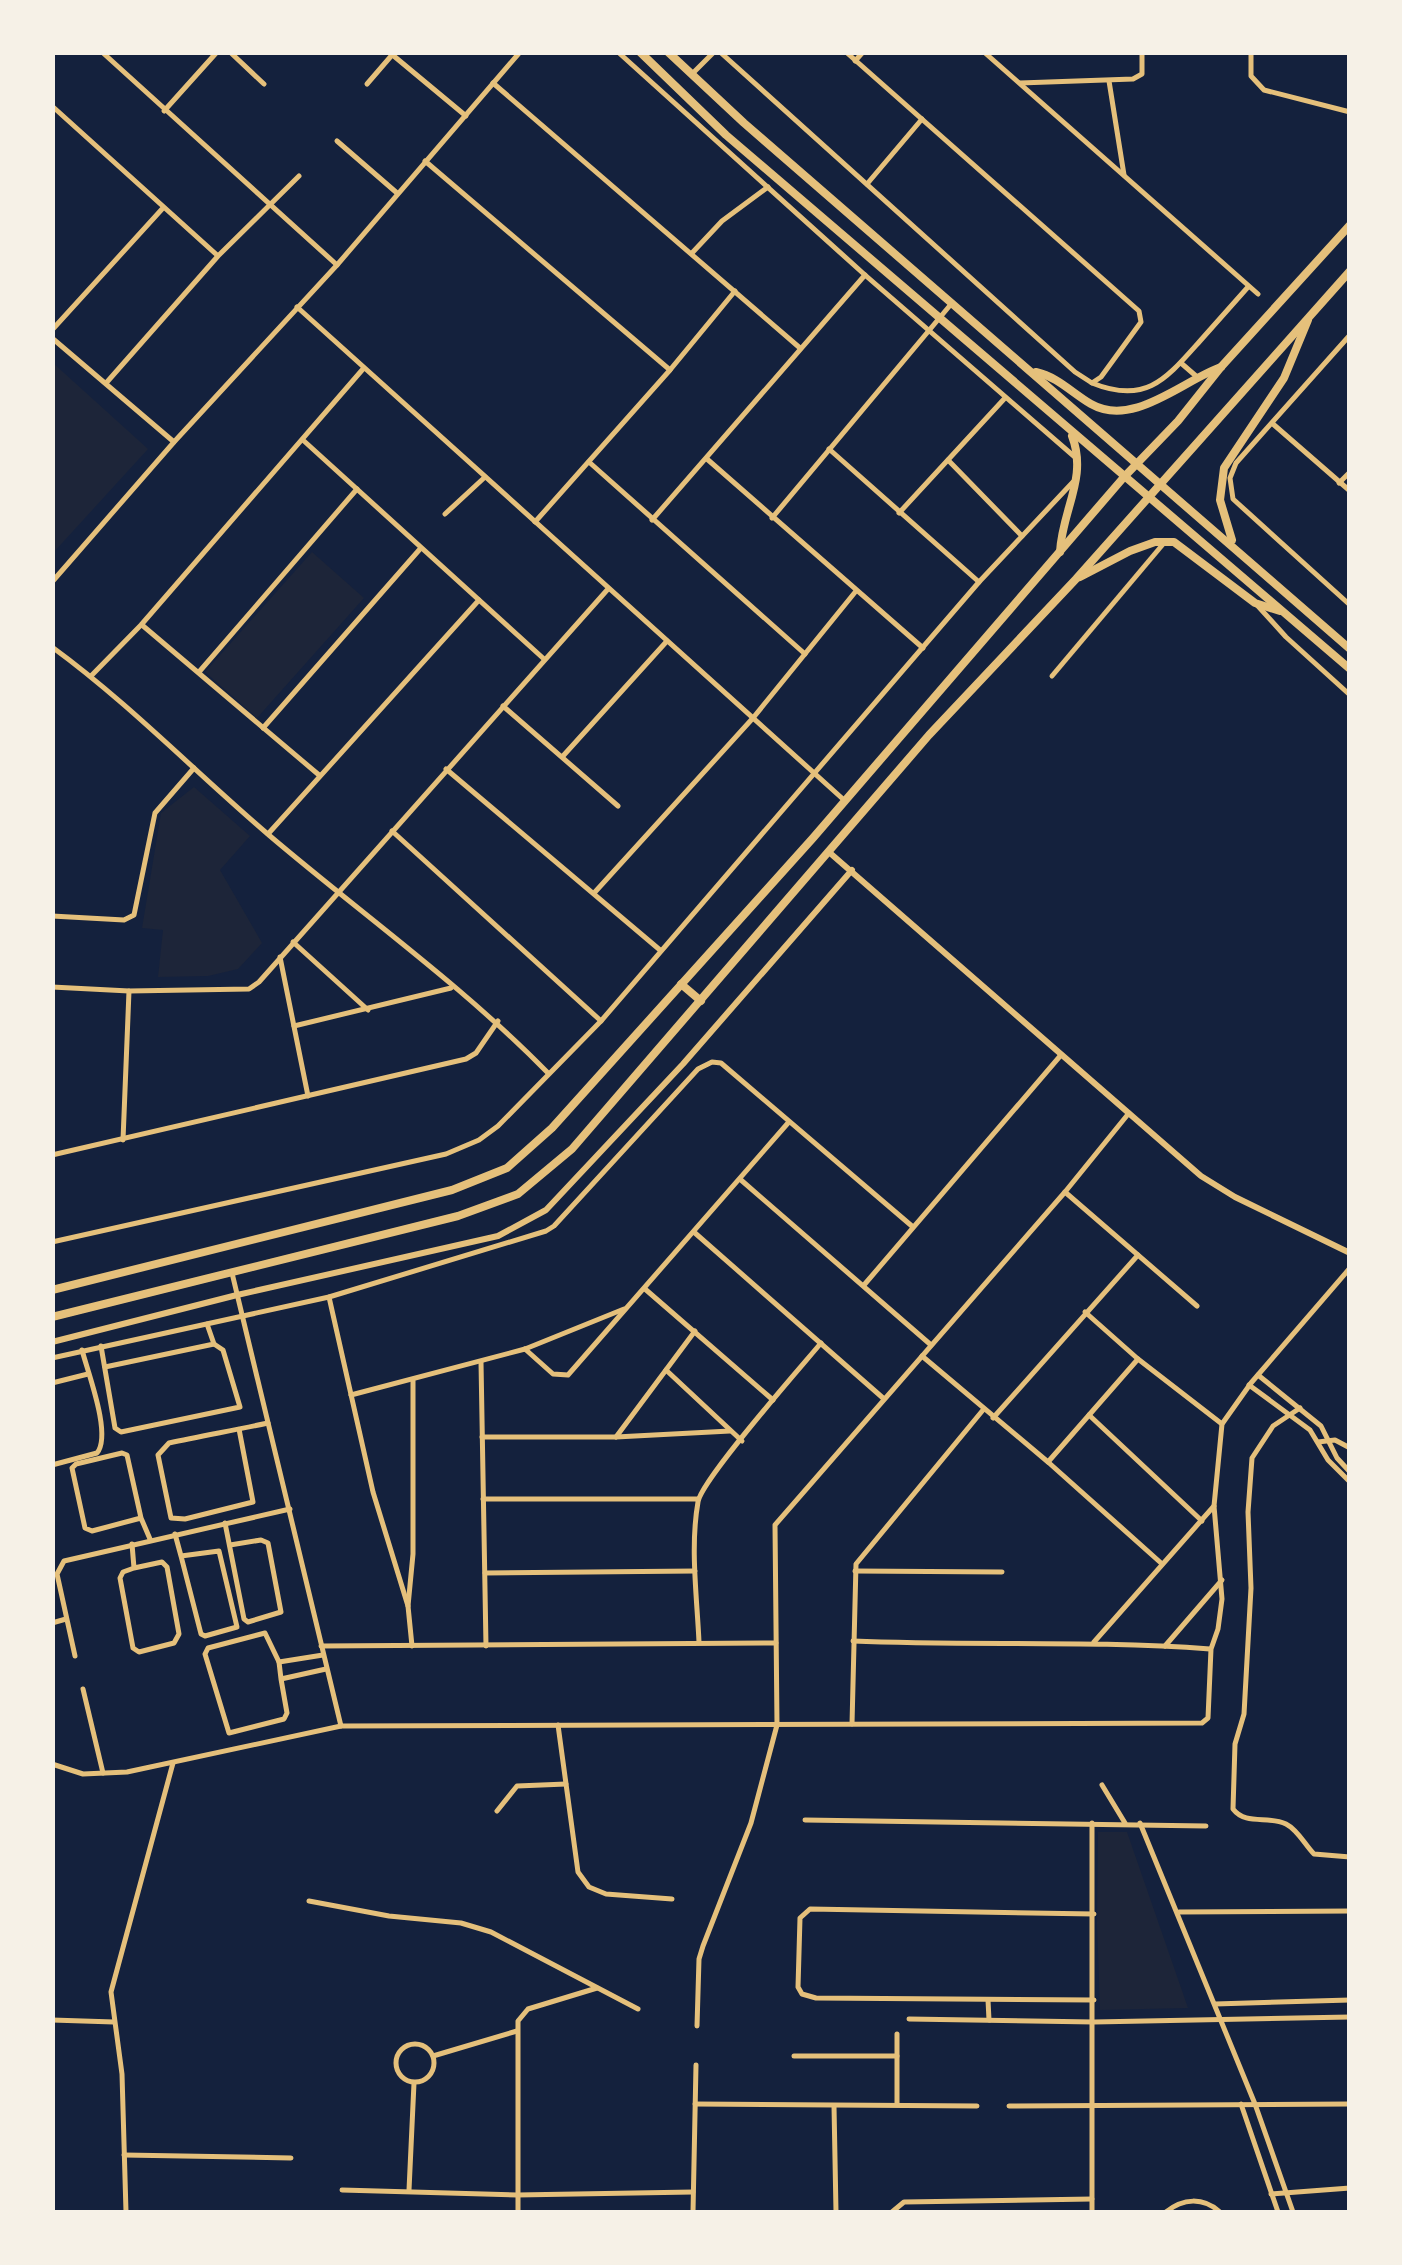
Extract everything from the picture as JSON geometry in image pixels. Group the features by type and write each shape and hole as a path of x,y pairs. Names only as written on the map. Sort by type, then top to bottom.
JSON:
{"main road":[{"path":"640,52 726,135 1350,669"},
{"path":"668,52 1350,649"},
{"path":"52,1290 452,1190 507,1168 552,1128 682,984 1124,477 1350,225"},
{"path":"52,1317 458,1216 518,1194 572,1149 929,736 1076,579 1350,270"},
{"path":"1233,544 1220,500 1224,468 1284,378 1309,315"},
{"path":"1032,371 1059,382 1090,404 1121,412 1152,402 1196,376 1222,367"},
{"path":"1060,552 1061,534 1078,477 1070,432"},
{"path":"1076,579 1130,551 1166,541 1186,548 1254,603 1284,613"},
{"path":"913,722 929,736"},
{"path":"894,744 910,758"},
{"path":"682,984 701,1001"}],"street":[{"path":"102,52 337,264"},
{"path":"164,111 217,52"},
{"path":"230,52 264,84"},
{"path":"52,582 337,264 520,52"},
{"path":"618,52 864,275 1078,460"},
{"path":"692,74 717,52 1092,384 1123,392 1144,390 1166,379 1249,286"},
{"path":"846,52 1140,310 1141,322 1101,378 1092,384"},
{"path":"855,61 863,52"},
{"path":"1017,84 1133,79 1142,74 1142,52"},
{"path":"1251,52 1251,76 1264,90 1350,112"},
{"path":"367,84 392,53 466,116"},
{"path":"984,53 1258,294"},
{"path":"1109,81 1124,176"},
{"path":"493,84 800,348"},
{"path":"52,106 218,256"},
{"path":"867,184 922,119"},
{"path":"337,142 397,192"},
{"path":"425,161 670,370"},
{"path":"107,382 218,256 300,176"},
{"path":"692,254 722,221 768,186"},
{"path":"163,208 52,334 174,442"},
{"path":"652,520 864,275"},
{"path":"535,522 735,291"},
{"path":"772,518 952,303"},
{"path":"298,307 844,800"},
{"path":"1350,335 1236,463 1230,478 1233,498 1350,605"},
{"path":"1180,363 1196,376"},
{"path":"92,676 142,624 363,369"},
{"path":"899,513 1006,398"},
{"path":"1273,424 1350,492"},
{"path":"304,440 544,659"},
{"path":"828,450 979,582"},
{"path":"707,460 924,648"},
{"path":"948,460 1022,536"},
{"path":"589,462 806,654"},
{"path":"1340,483 1350,472"},
{"path":"444,514 485,477"},
{"path":"52,1242 461,1150 498,1126 601,1021 979,582 1078,477"},
{"path":"199,672 357,488"},
{"path":"1052,676 1166,541"},
{"path":"262,728 420,548"},
{"path":"52,987 129,991 249,989 608,589"},
{"path":"595,892 753,718 856,591"},
{"path":"268,834 479,600"},
{"path":"1254,603 1350,695"},
{"path":"142,624 319,776"},
{"path":"563,756 667,641"},
{"path":"52,646 92,676 268,834 498,1022 548,1073"},
{"path":"502,706 618,806"},
{"path":"52,916 124,920 134,915 155,813 194,768"},
{"path":"446,770 660,950"},
{"path":"391,830 601,1021"},
{"path":"830,853 1216,1187 1350,1253"},
{"path":"52,1342 498,1236 546,1210 682,1064 852,870"},
{"path":"293,942 368,1010"},
{"path":"280,956 308,1096"},
{"path":"294,1026 453,988"},
{"path":"123,1140 129,991"},
{"path":"52,1154 466,1059 476,1053 498,1022"},
{"path":"864,1285 1061,1055"},
{"path":"52,1358 329,1297 533,1236 554,1226 704,1065 720,1063 913,1227"},
{"path":"697,2026 699,1959 751,1823 777,1725 775,1525 1129,1114"},
{"path":"525,1349 553,1374 568,1375 788,1122"},
{"path":"741,1180 931,1345"},
{"path":"1065,1192 1197,1306"},
{"path":"696,1232 883,1398"},
{"path":"993,1418 1138,1256"},
{"path":"52,1764 83,1774 103,1773 173,1763 340,1726 1202,1723 1208,1718 1211,1649 1220,1618 1222,1580 1214,1506 1222,1424 1249,1385 1350,1268"},
{"path":"232,1273 340,1726"},
{"path":"646,1289 773,1400"},
{"path":"329,1297 373,1492 408,1606"},
{"path":"352,1396 525,1349 629,1307"},
{"path":"1085,1312 1222,1424"},
{"path":"101,1346 115,1428 120,1432 237,1408 240,1404 223,1350 214,1344 207,1324"},
{"path":"616,1437 695,1331"},
{"path":"698,1643 698,1499 822,1343"},
{"path":"105,1367 214,1344"},
{"path":"52,1465 97,1453 102,1448 103,1432 82,1350"},
{"path":"922,1356 1162,1563"},
{"path":"1048,1462 1138,1359"},
{"path":"481,1362 486,1646"},
{"path":"666,1370 742,1441"},
{"path":"52,1383 88,1374"},
{"path":"1258,1375 1322,1426 1350,1472"},
{"path":"412,1646 408,1606 413,1554 413,1381"},
{"path":"1249,1385 1310,1430 1328,1460 1350,1482"},
{"path":"1300,1408 1272,1426 1252,1458 1248,1512 1252,1545 1249,1622 1243,1719 1235,1744 1233,1809 1246,1818 1291,1826 1314,1854 1350,1857"},
{"path":"852,1724 855,1571 863,1552 982,1410"},
{"path":"1089,1415 1202,1521"},
{"path":"239,1429 253,1502 250,1506 171,1518 160,1449 169,1443 239,1429 268,1424"},
{"path":"482,1437 616,1437 730,1431"},
{"path":"1318,1442 1330,1440 1350,1448"},
{"path":"140,1518 92,1530 85,1528 72,1468 122,1453 127,1456 140,1518 150,1539"},
{"path":"483,1499 698,1499"},
{"path":"1093,1644 1214,1506"},
{"path":"75,1656 57,1574 60,1564 150,1539 290,1509"},
{"path":"225,1523 246,1621 282,1612 268,1543 262,1540 230,1545"},
{"path":"175,1534 200,1634 236,1627 238,1622 219,1551 181,1556"},
{"path":"132,1544 134,1568"},
{"path":"162,1562 168,1566 178,1634 174,1644 139,1652 133,1648 120,1578 123,1572 134,1568 162,1562"},
{"path":"855,1571 1002,1572"},
{"path":"485,1573 695,1572"},
{"path":"1165,1646 1222,1580"},
{"path":"52,1623 66,1619"},
{"path":"266,1633 281,1679 284,1719 226,1732 205,1654 208,1648 266,1633"},
{"path":"853,1641 1211,1649"},
{"path":"321,1646 776,1643"},
{"path":"52,1649 52,1664"},
{"path":"278,1662 323,1655"},
{"path":"281,1679 326,1669"},
{"path":"83,1689 103,1773"},
{"path":"558,1725 578,1872 589,1888 606,1894 672,1898"},
{"path":"126,2212 122,2074 111,1992 173,1763"},
{"path":"497,1811 517,1786 566,1784"},
{"path":"1102,1785 1126,1823"},
{"path":"806,1820 1206,1826"},
{"path":"1092,1823 1092,2212"},
{"path":"1140,1823 1255,2104 1293,2212"},
{"path":"309,1901 389,1916 461,1922 491,1932 638,2008"},
{"path":"1094,1914 810,1909 800,1918 798,1987 806,1996 1094,2000"},
{"path":"1178,1912 1350,1911"},
{"path":"518,2212 518,2021 528,2009 600,1988"},
{"path":"988,2000 989,2020"},
{"path":"1215,2004 1350,2000"},
{"path":"909,2019 1094,2022 1350,2018"},
{"path":"52,2020 114,2022"},
{"path":"434,2056 517,2030"},
{"path":"897,2034 897,2104"},
{"path":"416,2043 427,2047 434,2056 434,2068 430,2075 414,2082 399,2072 398,2053 416,2043"},
{"path":"794,2056 897,2056"},
{"path":"693,2212 696,2065"},
{"path":"409,2190 414,2082"},
{"path":"696,2104 976,2106"},
{"path":"1241,2104 1278,2212"},
{"path":"1009,2106 1350,2104"},
{"path":"834,2105 836,2212"},
{"path":"124,2155 291,2158"},
{"path":"1272,2194 1350,2188"},
{"path":"342,2190 518,2195 693,2192"},
{"path":"892,2212 904,2202 1092,2199"},
{"path":"1166,2212 1192,2200 1202,2201 1220,2212"}],"shaded area":[{"path":"53,363 148,449 52,553"},
{"path":"312,552 364,598 257,718 205,672"},
{"path":"194,787 250,836 220,870 262,943 238,969 208,976 158,977 163,930 142,928 161,813"},
{"path":"1098,1832 1127,1832 1188,2008 1100,2010"}]}
